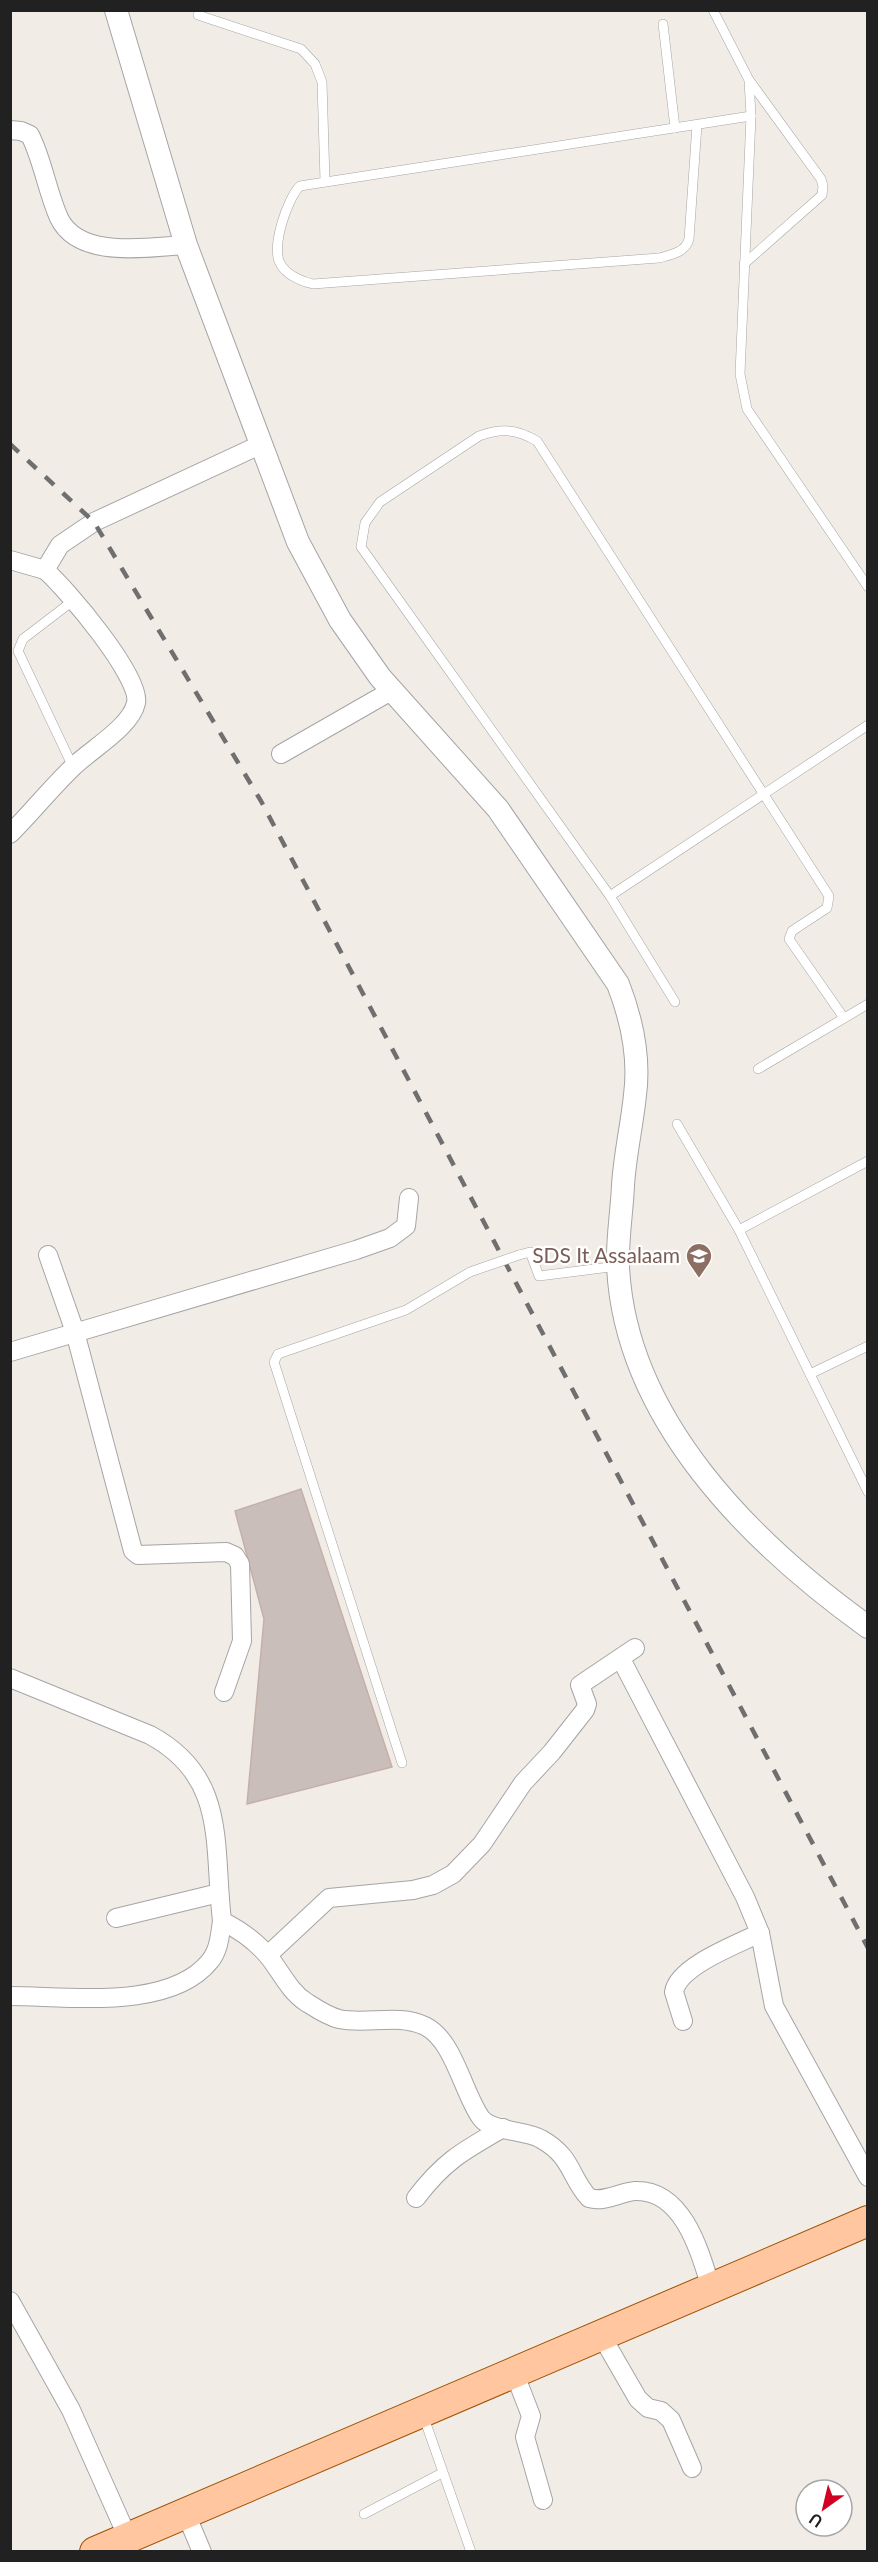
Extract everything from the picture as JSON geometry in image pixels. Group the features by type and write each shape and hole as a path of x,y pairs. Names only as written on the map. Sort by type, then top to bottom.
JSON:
{"main road":[{"path":"95,2552 867,2221"}],"street":[{"path":"116,10 186,245 298,542 340,620 391,691 498,809 618,984 628,1009 635,1044 636,1092 624,1175 618,1266 627,1325 640,1365 655,1398 683,1445 740,1516 770,1548 810,1583 867,1627"},
{"path":"10,130 21,130 30,135 59,219 70,232 98,246 117,249 186,245"},
{"path":"45,570 60,545 94,522 122,507 262,444"},
{"path":"10,560 45,570 74,600 131,676 137,693 134,710 127,720 73,767 10,834"},
{"path":"281,754 391,691"},
{"path":"10,1352 390,1238 406,1226 409,1198"},
{"path":"48,1255 75,1332 132,1551 138,1555 226,1552 236,1556 240,1564 241,1647 224,1692"},
{"path":"268,1955 329,1898 413,1890 433,1885 453,1874 482,1844 523,1784 585,1710 587,1704 580,1685 635,1648"},
{"path":"621,1659 746,1897 760,1933 774,2007 867,2177"},
{"path":"10,1678 150,1735 168,1745 187,1761 207,1793 212,1812 222,1921 219,1939 211,1960 197,1974 177,1986 133,1996 10,1996"},
{"path":"116,1918 219,1893"},
{"path":"222,1921 245,1934 268,1955 303,2001 329,2016 342,2019 409,2020 432,2030 450,2054 481,2118 503,2128 538,2137 555,2148 568,2160 590,2198 599,2199 635,2191 658,2196 670,2204 680,2215 695,2241 711,2288"},
{"path":"683,2021 674,1992 681,1979 718,1953 760,1933"},
{"path":"416,2198 442,2166 456,2154 503,2128"},
{"path":"10,2301 71,2410 128,2538"},
{"path":"601,2335 639,2398 648,2408 661,2411 671,2420 693,2468"},
{"path":"514,2372 531,2416 525,2437 543,2500"},
{"path":"186,2514 202,2552"}],"lane":[{"path":"713,10 749,80 820,179 823,189 822,195 744,264"},
{"path":"198,15 301,49 315,64 322,82 325,181"},
{"path":"663,24 675,128"},
{"path":"749,80 751,116 740,374 747,409 867,587"},
{"path":"697,125 688,244 672,254 659,258 313,284 299,280 281,266 277,255 290,198 300,186 751,116"},
{"path":"675,1002 610,896 362,547 365,523 380,502 479,436 496,430 513,429 537,441 829,896 829,904 824,911 792,931 789,937 844,1018"},
{"path":"73,767 18,651 23,639 74,600"},
{"path":"610,896 867,725"},
{"path":"758,1069 867,1004"},
{"path":"677,1124 739,1230 867,1492"},
{"path":"739,1230 867,1161"},
{"path":"402,1763 274,1362 278,1354 406,1310 470,1272 519,1255 530,1252 539,1276 618,1266"},
{"path":"810,1374 867,1346"},
{"path":"857,1470 867,1466"},
{"path":"422,2411 471,2552"},
{"path":"364,2514 442,2473"}],"building":[{"path":"301,1489 392,1767 247,1804 264,1619 235,1511"}],"railway":[{"path":"10,444 94,522 261,801 868,1948"}],"place":[{"name":"SDS It Assalaam","path":"699,1279"}]}
